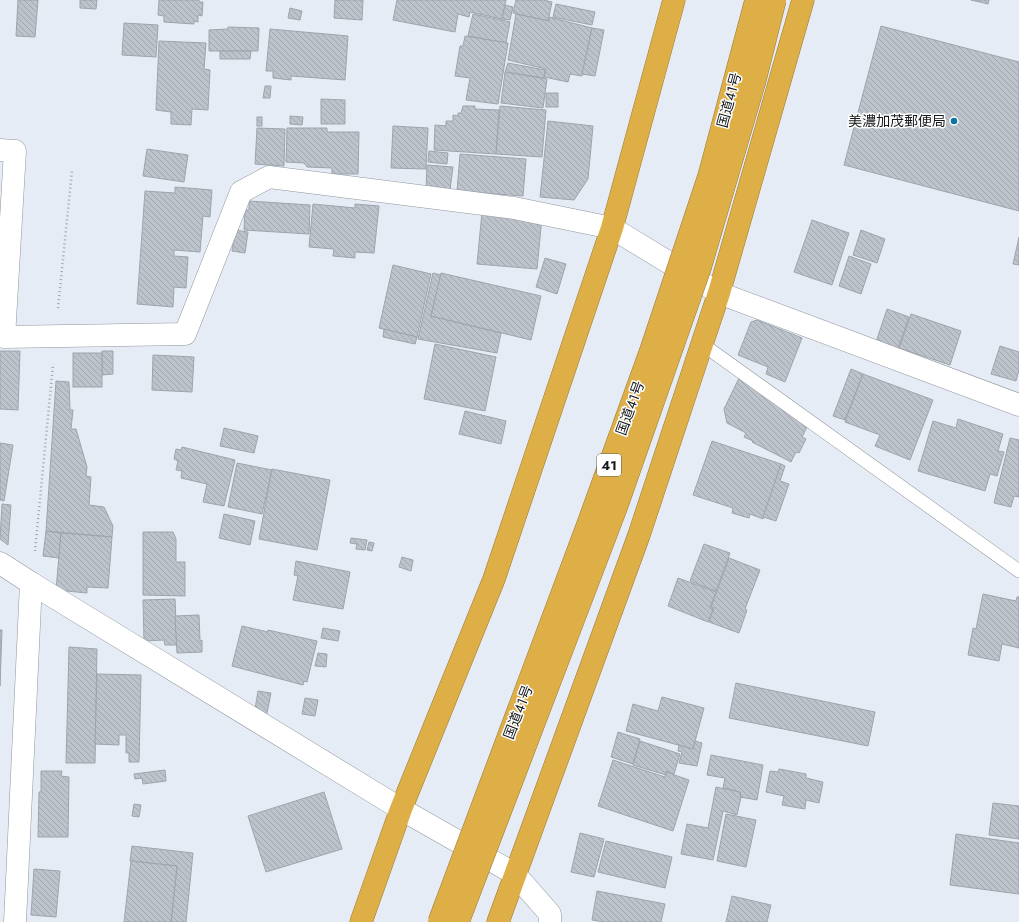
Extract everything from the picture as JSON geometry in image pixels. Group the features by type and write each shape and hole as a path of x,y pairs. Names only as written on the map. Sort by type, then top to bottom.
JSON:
{"highway":[{"path":"361,922 401,809 494,579 612,228 674,0"},
{"path":"662,44 689,0"},
{"name":"国道41号","path":"439,922 586,531 651,350 709,176 756,0"},
{"name":"国道41号","path":"458,922 616,508 695,282 755,80 775,0"},
{"path":"498,922 639,534 719,293 803,0"}],"street":[{"path":"0,150 15,151 4,337 185,334 241,192 269,177 514,208 612,228 719,293 1019,405"},
{"path":"0,563 401,809 515,874 550,914 550,922"},
{"path":"15,922 31,583"}],"lane":[{"path":"702,344 1019,571"}],"path":[{"path":"58,314 72,171"},
{"path":"31,583 53,361"}],"building":[{"path":"18,0 38,0 35,37 16,36"},
{"path":"80,0 97,0 96,9 80,8"},
{"path":"159,0 199,0 199,2 203,2 202,16 198,15 198,22 194,21 194,24 164,22 164,16 158,15"},
{"path":"335,0 363,0 362,20 334,18"},
{"path":"397,0 506,0 502,19 470,12 469,17 458,14 455,32 393,20"},
{"path":"516,0 543,0 552,2 548,21 513,13"},
{"path":"971,0 989,0 988,4"},
{"path":"556,4 595,12 592,25 553,17"},
{"path":"505,5 513,7 510,20 502,19"},
{"path":"290,8 302,11 300,20 288,18"},
{"path":"473,14 510,22 506,43 468,36"},
{"path":"516,14 549,21 549,17 592,28 582,76 570,74 568,82 544,77 546,69 508,60"},
{"path":"124,23 158,25 156,57 122,55"},
{"path":"881,26 1019,62 1019,211 844,165"},
{"path":"228,27 259,28 258,51 209,51 209,30 228,29"},
{"path":"592,28 604,30 595,76 582,74"},
{"path":"270,29 348,36 345,80 291,76 291,80 273,78 273,71 266,71"},
{"path":"465,36 508,43 498,104 466,100 470,78 455,76 460,46 463,46"},
{"path":"159,41 206,43 204,69 210,70 208,110 192,109 191,125 171,124 171,112 156,110"},
{"path":"220,51 251,51 250,59 220,59"},
{"path":"508,63 545,70 544,78 505,72"},
{"path":"505,72 547,79 543,108 501,103"},
{"path":"265,86 271,86 270,98 263,98"},
{"path":"546,93 558,93 558,107 546,107"},
{"path":"321,99 345,100 345,124 321,124"},
{"path":"463,106 475,106 475,109 499,110 496,154 434,150 435,125 446,126 446,121 453,121 453,115 458,116 458,113 461,113"},
{"path":"500,106 546,110 542,157 496,154"},
{"path":"290,116 303,117 302,125 290,124"},
{"path":"257,117 262,117 262,126 257,126"},
{"path":"548,121 593,126 588,179 574,200 540,197"},
{"path":"393,126 428,128 426,169 391,168"},
{"path":"257,128 285,129 284,166 255,164"},
{"path":"287,128 327,128 327,132 359,132 358,174 332,174 332,168 307,167 304,163 286,162"},
{"path":"147,149 188,155 184,182 143,176"},
{"path":"429,151 448,153 447,164 428,162"},
{"path":"460,154 526,159 523,196 457,191"},
{"path":"427,165 453,167 450,190 426,189"},
{"path":"175,187 212,190 210,217 203,216 200,252 174,250 174,256 188,257 186,288 174,287 173,307 137,304 145,191 175,193"},
{"path":"249,201 310,205 309,234 244,230 245,210 249,210"},
{"path":"313,204 355,208 355,204 379,206 374,253 355,252 355,258 333,256 334,249 309,247"},
{"path":"482,212 542,217 537,269 477,264"},
{"path":"812,220 849,233 832,285 794,272"},
{"path":"235,230 248,232 245,253 232,251"},
{"path":"861,230 885,239 877,263 853,255"},
{"path":"1019,237 1019,265 1013,264"},
{"path":"849,256 871,264 861,294 839,286"},
{"path":"545,258 566,264 557,294 536,287"},
{"path":"393,265 431,274 417,337 379,328"},
{"path":"433,273 441,275 431,316 501,333 497,353 418,339"},
{"path":"441,273 541,296 531,340 431,316"},
{"path":"887,309 909,317 898,349 876,342"},
{"path":"911,314 961,331 950,365 899,348"},
{"path":"757,320 802,338 785,382 766,374 768,367 738,355 751,322"},
{"path":"384,329 417,337 415,344 383,337"},
{"path":"435,344 496,357 485,411 424,399"},
{"path":"1000,346 1019,352 1019,370 1016,381 991,374"},
{"path":"0,351 20,351 18,410 0,409"},
{"path":"102,351 113,351 113,374 102,375"},
{"path":"73,353 102,353 102,387 73,387"},
{"path":"153,355 194,357 192,392 152,390"},
{"path":"851,369 863,374 845,420 833,416"},
{"path":"741,374 811,419 802,437 806,439 799,453 796,452 791,462 752,442 753,441 744,437 746,433 727,423 724,409"},
{"path":"863,374 933,400 910,460 875,446 880,435 845,422"},
{"path":"56,381 69,382 70,410 73,410 71,429 76,429 87,467 86,476 91,477 89,505 104,507 113,526 112,537 46,531"},
{"path":"465,411 506,421 501,444 459,434"},
{"path":"958,419 1003,434 998,451 1004,452 997,476 990,474 985,491 918,471 933,421 956,428"},
{"path":"224,428 258,436 254,453 220,446"},
{"path":"1010,438 1019,440 1019,497 1014,496 1011,507 994,503"},
{"path":"712,441 781,464 763,519 750,514 749,518 732,513 733,508 693,495"},
{"path":"0,443 13,445 4,501 0,500"},
{"path":"182,447 235,460 224,506 203,502 207,484 181,478 182,471 176,470 178,461 174,459 176,449 181,450"},
{"path":"237,463 272,470 262,514 228,507"},
{"path":"781,464 785,466 780,481 789,484 776,521 763,517"},
{"path":"272,469 330,480 317,550 259,539"},
{"path":"2,504 11,505 8,545 0,539"},
{"path":"224,514 255,521 250,545 219,538"},
{"path":"46,531 61,533 59,558 43,556"},
{"path":"143,532 173,532 176,539 176,562 185,562 185,596 143,595"},
{"path":"61,533 112,537 108,588 87,587 87,593 56,590"},
{"path":"351,538 367,540 365,550 356,549 357,544 350,543"},
{"path":"369,542 374,543 372,551 367,550"},
{"path":"704,544 730,553 716,591 690,581"},
{"path":"402,557 413,560 411,571 399,567"},
{"path":"729,558 760,570 745,609 747,610 739,633 709,622 714,608 711,607"},
{"path":"296,561 350,572 343,609 293,600 298,576 294,575"},
{"path":"678,578 716,592 710,607 713,609 708,622 668,606"},
{"path":"983,594 1016,601 1017,597 1019,597 1019,648 1002,644 999,661 968,655 973,628 976,629"},
{"path":"175,599 177,645 165,645 164,640 144,641 143,600"},
{"path":"199,615 202,652 177,653 175,616"},
{"path":"242,626 317,641 307,682 304,681 303,685 232,666"},
{"path":"323,628 340,631 338,641 321,638"},
{"path":"0,630 2,630 0,686"},
{"path":"69,647 97,649 95,763 66,763"},
{"path":"318,653 327,654 326,667 315,666"},
{"path":"97,674 141,675 139,762 129,762 129,753 126,753 126,735 119,735 119,745 95,744"},
{"path":"736,683 875,712 868,746 729,718"},
{"path":"258,691 271,693 266,718 254,715"},
{"path":"662,697 704,708 693,749 626,731 633,704 658,711"},
{"path":"305,698 318,700 315,716 302,714"},
{"path":"618,732 640,739 633,764 611,757"},
{"path":"640,741 680,754 674,774 666,771 666,775 633,765"},
{"path":"695,741 702,743 697,766 679,763 682,752 678,751 679,745 693,749"},
{"path":"711,755 763,765 757,800 740,797 740,792 723,788 725,778 707,775"},
{"path":"613,760 665,777 666,772 689,780 673,831 598,806"},
{"path":"779,769 806,774 806,778 823,782 819,803 806,800 805,809 782,805 784,796 766,792 770,771 778,772"},
{"path":"165,770 166,781 143,784 142,778 135,779 134,774"},
{"path":"41,771 62,771 61,776 69,777 68,837 38,837"},
{"path":"716,787 740,792 741,797 737,815 723,811 713,860 681,854 687,824 708,828"},
{"path":"324,792 342,849 266,872 248,816"},
{"path":"993,803 1019,806 1019,839 989,835"},
{"path":"134,804 141,805 139,817 132,816"},
{"path":"726,814 756,820 746,867 717,861"},
{"path":"580,833 604,839 594,877 571,872"},
{"path":"956,834 1019,843 1019,894 950,885"},
{"path":"606,841 672,857 665,888 598,872"},
{"path":"132,846 193,853 186,922 171,922 177,866 130,861"},
{"path":"131,861 177,866 171,922 124,922"},
{"path":"34,869 60,871 56,917 31,915"},
{"path":"597,891 665,904 661,922 604,922 592,920"},
{"path":"732,896 771,905 767,922 726,922"}],"place":[{"name":"美濃加茂郵便局","path":"954,121"}]}
